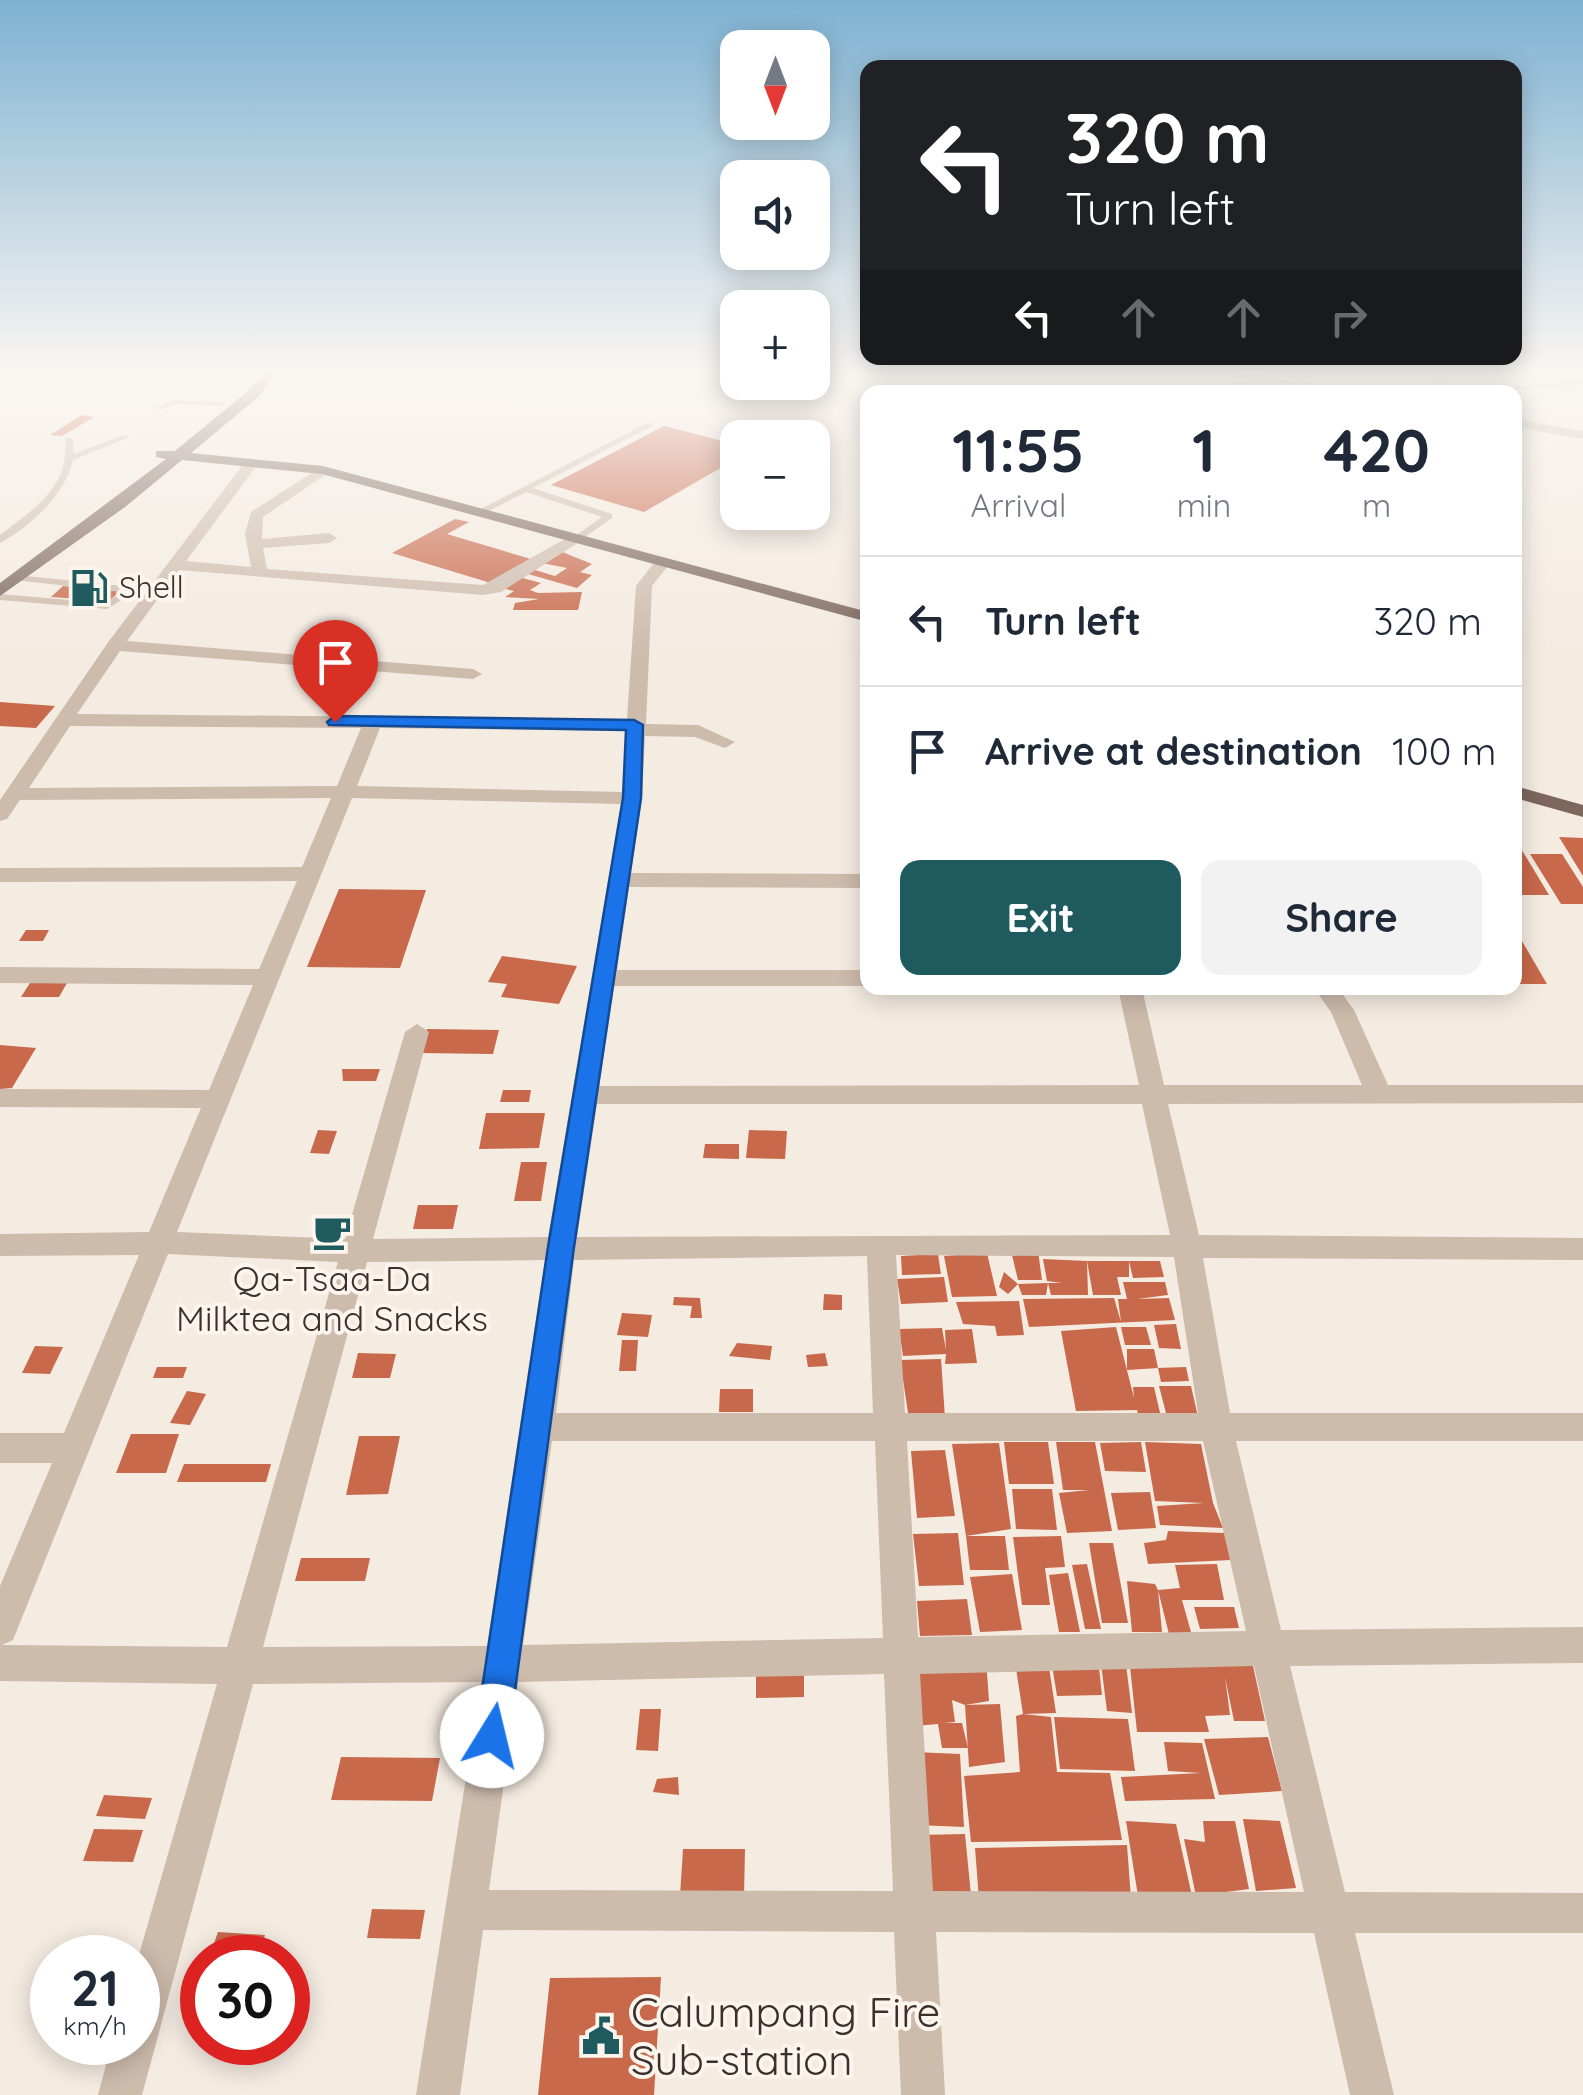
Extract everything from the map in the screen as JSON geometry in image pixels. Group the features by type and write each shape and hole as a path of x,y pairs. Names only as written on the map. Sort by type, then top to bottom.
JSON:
{"main road":[{"path":"51,551 74,526 156,465"},
{"path":"0,594 51,551 92,526 150,479 161,465"},
{"path":"150,479 203,465"},
{"path":"283,465 323,470 860,616"},
{"path":"1522,794 1583,811"}],"street":[{"path":"0,815 115,645 251,465"},
{"path":"260,572 253,534 256,515 323,470"},
{"path":"257,544 329,538"},
{"path":"175,566 483,590 495,588 576,538"},
{"path":"438,2095 538,1428 561,1247 632,798 644,586 663,562"},
{"path":"115,645 473,674"},
{"path":"62,720 635,727 698,730 725,742"},
{"path":"0,1628 373,722"},
{"path":"14,794 342,792 632,798"},
{"path":"0,874 310,874"},
{"path":"620,880 860,881"},
{"path":"0,976 268,977"},
{"path":"605,978 860,978"},
{"path":"1132,995 1186,1247 1216,1426 1372,2095"},
{"path":"1331,995 1342,1010 1379,1094"},
{"path":"160,1953 417,1032"},
{"path":"588,1095 1583,1094"},
{"path":"0,1098 215,1099"},
{"path":"0,1245 157,1243 358,1251 881,1244 1583,1248"},
{"path":"881,1244 923,2095"},
{"path":"538,1428 1583,1426"},
{"path":"0,1448 75,1448"},
{"path":"0,1663 240,1668 502,1666 1266,1646 1583,1644"},
{"path":"466,1910 1583,1913"},
{"path":"120,2095 128,2065"}],"lane":[{"path":"0,540 56,492 69,465"},
{"path":"480,512 573,465"},
{"path":"526,489 608,514 609,519 576,538"},
{"path":"0,594 107,606 132,590 17,578"}],"building":[{"path":"590,465 720,465 720,468 644,512 551,485"},
{"path":"455,519 469,522 447,534 534,560 494,584 392,553"},
{"path":"560,551 592,564 580,572 592,575 577,588 528,574 535,570 555,576 567,568 542,563"},
{"path":"519,577 541,583 530,590 538,593 582,592 578,610 513,610 515,603 539,599 505,597 514,591 502,588"},
{"path":"63,586 120,591 109,601 51,597"},
{"path":"0,702 55,706 36,728 0,726"},
{"path":"1559,837 1583,838 1583,876"},
{"path":"1522,850 1549,895 1522,895"},
{"path":"1530,854 1562,854 1583,887 1583,904 1561,904"},
{"path":"339,889 426,890 400,968 307,967"},
{"path":"26,930 49,930 43,941 19,941"},
{"path":"1522,941 1547,984 1522,984"},
{"path":"502,956 577,966 559,1004 501,997 507,984 488,982"},
{"path":"30,983 67,983 59,997 21,997"},
{"path":"427,1029 499,1030 493,1054 420,1053"},
{"path":"0,1045 36,1048 12,1088 0,1089"},
{"path":"342,1069 380,1069 376,1081 343,1081"},
{"path":"503,1090 531,1090 529,1102 500,1102"},
{"path":"486,1113 545,1113 539,1148 479,1149"},
{"path":"318,1130 337,1131 329,1154 310,1153"},
{"path":"749,1130 787,1131 785,1159 746,1158"},
{"path":"705,1144 739,1144 739,1159 703,1158"},
{"path":"521,1162 547,1162 541,1201 514,1201"},
{"path":"418,1205 458,1205 453,1229 413,1229"},
{"path":"1011,1251 1038,1251 1042,1280 1018,1280"},
{"path":"987,1253 997,1296 952,1297 944,1256"},
{"path":"938,1254 941,1274 902,1275 901,1256"},
{"path":"1043,1259 1087,1261 1088,1295 1051,1295 1048,1283 1062,1283 1047,1281"},
{"path":"1087,1261 1129,1261 1129,1277 1117,1277 1121,1295 1093,1295"},
{"path":"1129,1261 1160,1261 1164,1277 1133,1278"},
{"path":"1004,1272 1018,1284 1008,1294 999,1287"},
{"path":"944,1277 948,1302 901,1304 897,1279"},
{"path":"1123,1282 1165,1282 1168,1295 1137,1299 1169,1298 1175,1320 1029,1327 1023,1299 1114,1298 1121,1322 1118,1299 1127,1299"},
{"path":"1048,1283 1046,1295 1022,1295 1018,1284"},
{"path":"824,1294 842,1295 842,1310 823,1310"},
{"path":"674,1297 700,1298 702,1318 690,1318 692,1306 673,1305"},
{"path":"1019,1301 1024,1335 997,1336 995,1326 963,1324 956,1302"},
{"path":"622,1313 652,1315 648,1337 617,1335"},
{"path":"1176,1324 1181,1349 1159,1348 1154,1325"},
{"path":"1116,1327 1134,1398 1133,1387 1154,1387 1161,1417 1139,1418 1137,1410 1076,1411 1061,1331"},
{"path":"1121,1327 1146,1327 1151,1345 1125,1345"},
{"path":"942,1328 946,1350 945,1330 972,1329 977,1363 945,1364 946,1354 903,1356 899,1329"},
{"path":"622,1340 638,1340 636,1371 619,1371"},
{"path":"737,1343 772,1346 770,1360 729,1356"},
{"path":"35,1346 63,1347 50,1374 22,1373"},
{"path":"1127,1349 1154,1349 1158,1368 1127,1370"},
{"path":"358,1353 396,1354 390,1378 352,1378"},
{"path":"825,1353 828,1366 808,1367 806,1355"},
{"path":"941,1359 945,1418 909,1419 900,1360"},
{"path":"157,1367 187,1367 183,1378 153,1378"},
{"path":"1186,1367 1189,1381 1161,1382 1158,1368"},
{"path":"1159,1386 1191,1386 1198,1417 1167,1417"},
{"path":"720,1389 753,1389 753,1412 719,1412"},
{"path":"187,1391 206,1394 190,1425 170,1423"},
{"path":"131,1434 179,1434 166,1473 116,1473"},
{"path":"359,1436 400,1436 388,1494 346,1495"},
{"path":"1004,1442 1048,1442 1054,1484 1009,1484"},
{"path":"1056,1442 1095,1442 1112,1531 1067,1533 1059,1493 1089,1490 1063,1490"},
{"path":"1141,1442 1146,1472 1105,1471 1100,1443"},
{"path":"1145,1442 1201,1444 1213,1503 1223,1528 1160,1525 1157,1506 1204,1503 1155,1501"},
{"path":"999,1443 1011,1529 966,1536 952,1444"},
{"path":"945,1450 955,1516 917,1518 911,1451"},
{"path":"184,1464 271,1464 266,1482 177,1482"},
{"path":"1012,1489 1052,1489 1057,1530 1016,1529"},
{"path":"1150,1492 1156,1528 1118,1530 1111,1493"},
{"path":"1168,1531 1225,1533 1231,1560 1148,1564 1144,1543 1166,1540"},
{"path":"958,1533 964,1585 919,1586 913,1534"},
{"path":"966,1536 1005,1536 1009,1570 970,1570"},
{"path":"1061,1536 1065,1567 1045,1568 1050,1605 1022,1605 1013,1537"},
{"path":"1089,1543 1113,1543 1128,1623 1102,1623"},
{"path":"301,1558 370,1558 365,1581 295,1581"},
{"path":"1087,1564 1101,1629 1085,1629 1072,1565"},
{"path":"1217,1564 1224,1600 1182,1600 1191,1632 1169,1634 1158,1590 1180,1588 1175,1565"},
{"path":"1068,1573 1080,1632 1059,1632 1049,1575"},
{"path":"1012,1574 1022,1630 980,1632 970,1577"},
{"path":"1127,1581 1155,1584 1162,1632 1132,1632"},
{"path":"967,1599 972,1635 920,1636 917,1601"},
{"path":"1194,1607 1234,1607 1239,1628 1200,1629"},
{"path":"1100,1656 1125,1656 1132,1713 1107,1711"},
{"path":"1129,1657 1253,1666 1265,1721 1234,1721 1225,1677 1230,1715 1205,1716 1209,1732 1137,1732"},
{"path":"1098,1658 1102,1695 1057,1696 1051,1659"},
{"path":"986,1659 989,1701 965,1705 952,1700 955,1722 944,1723 962,1723 968,1748 942,1748 938,1724 915,1726 908,1663"},
{"path":"1048,1661 1056,1713 1023,1714 1015,1662"},
{"path":"804,1668 804,1697 756,1698 756,1670"},
{"path":"1000,1704 1005,1762 969,1767 965,1705"},
{"path":"640,1709 661,1709 658,1751 636,1750"},
{"path":"1016,1716 1051,1717 1057,1772 1110,1773 1122,1840 971,1842 964,1776 1020,1772"},
{"path":"1054,1717 1128,1719 1135,1771 1060,1769"},
{"path":"1268,1737 1282,1791 1219,1795 1204,1739"},
{"path":"1164,1742 1202,1743 1215,1799 1125,1801 1121,1777 1201,1773 1168,1771"},
{"path":"914,1752 960,1754 964,1827 917,1825"},
{"path":"341,1757 440,1758 432,1801 331,1800"},
{"path":"678,1777 679,1795 653,1792 657,1779"},
{"path":"104,1795 152,1798 145,1819 96,1816"},
{"path":"1243,1819 1280,1821 1296,1888 1256,1891"},
{"path":"1126,1821 1176,1824 1192,1896 1138,1896"},
{"path":"1203,1821 1235,1821 1249,1889 1196,1896 1184,1839 1205,1842"},
{"path":"94,1829 143,1830 133,1862 83,1861"},
{"path":"965,1834 971,1895 923,1896 919,1835"},
{"path":"1127,1845 1131,1899 979,1899 975,1848"},
{"path":"683,1849 745,1849 744,1896 680,1896"},
{"path":"372,1909 425,1910 420,1939 367,1938"},
{"path":"218,1932 265,1935 217,1935"},
{"name":"Calumpang Fire Sub-station","path":"661,1977 654,2095 538,2095 550,1978"}],"place":[{"name":"Shell","path":"89,588"},
{"name":"Qa-Tsaa-Da Milktea and Snacks","path":"332,1232"},
{"name":"Calumpang Fire Sub-station","path":"601,2036"}],"route":[{"path":"335,722 634,725 632,798 561,1247 492,1736"}]}
